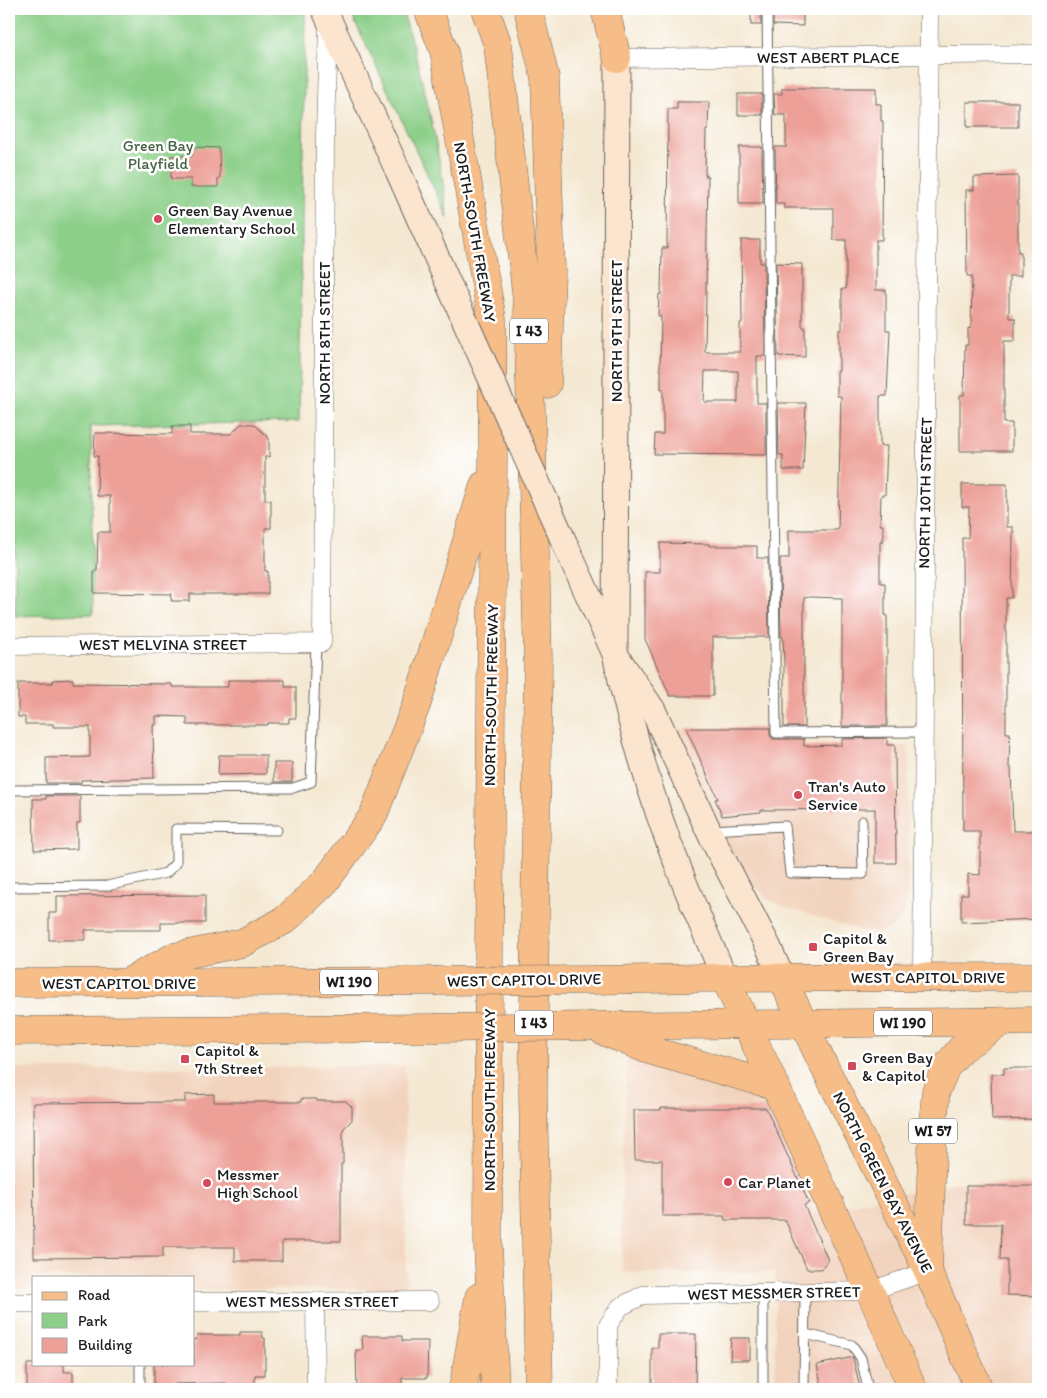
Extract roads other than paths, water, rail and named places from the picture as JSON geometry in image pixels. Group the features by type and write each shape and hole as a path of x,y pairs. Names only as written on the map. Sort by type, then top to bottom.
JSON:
{"main road":[{"name":"NORTH-SOUTH FREEWAY","path":"428,9 444,51 492,318 493,457 488,1246 495,1389"},
{"name":"I 43","path":"485,9 498,44 528,310 538,658 534,1094 539,1389"},
{"path":"528,9 545,77 551,271 538,658"},
{"path":"605,9 618,58"},
{"path":"326,13 615,654 653,710 709,830 768,946 782,978"},
{"name":"NORTH 9TH STREET","path":"615,654 618,58"},
{"path":"128,982 174,957 242,943 285,920 325,882 372,816 417,703 493,457"},
{"path":"615,654 630,718 678,868 725,978 748,1024 913,1389"},
{"name":"WEST CAPITOL DRIVE","path":"9,983 1038,977"},
{"name":"NORTH GREEN BAY AVENUE","path":"782,978 928,1270 978,1389"},
{"path":"1004,1021 1038,1021"},
{"name":"WI 190","path":"9,1031 1004,1021"},
{"name":"WI 57","path":"928,1270 936,1091 946,1067 961,1048 1004,1021"},
{"path":"592,1026 649,1050 776,1086"},
{"path":"463,1389 488,1246"}],"street":[{"name":"NORTH 9TH STREET","path":"618,9 618,58"},
{"name":"NORTH 10TH STREET","path":"922,978 922,732 929,9"},
{"name":"NORTH 8TH STREET","path":"316,643 322,643 326,13"},
{"name":"WEST ABERT PLACE","path":"618,58 1038,54"},
{"name":"WEST MELVINA STREET","path":"9,646 316,643"},
{"name":"WEST MESSMER STREET","path":"608,1389 608,1325 620,1307 643,1295 870,1291 928,1270"},
{"path":"315,1301 316,1389"},
{"name":"WEST MESSMER STREET","path":"195,1302 430,1301"},
{"path":"9,1303 32,1303"}],"lane":[{"path":"767,9 776,733 922,732"},
{"path":"9,790 293,788 311,782 316,643"},
{"path":"709,830 785,826 790,872 863,874 862,822"},
{"path":"9,887 107,886 166,873 176,863 176,829 277,830"},
{"path":"804,1389 805,1292"},
{"path":"763,1293 763,1389"},
{"path":"805,1334 852,1345 861,1358 868,1389"},
{"path":"140,1366 140,1389"}],"place":[{"name":"Green Bay Avenue Elementary School","path":"158,219"},
{"name":"Tran's Auto Service","path":"798,795"},
{"name":"Capitol & Green Bay","path":"813,947"},
{"name":"Capitol & 7th Street","path":"185,1059"},
{"name":"Green Bay & Capitol","path":"852,1066"},
{"name":"Car Planet","path":"728,1182"},
{"name":"Messmer High School","path":"207,1183"}],"park label":[{"name":"Green Bay Playfield","path":"158,154"}]}
